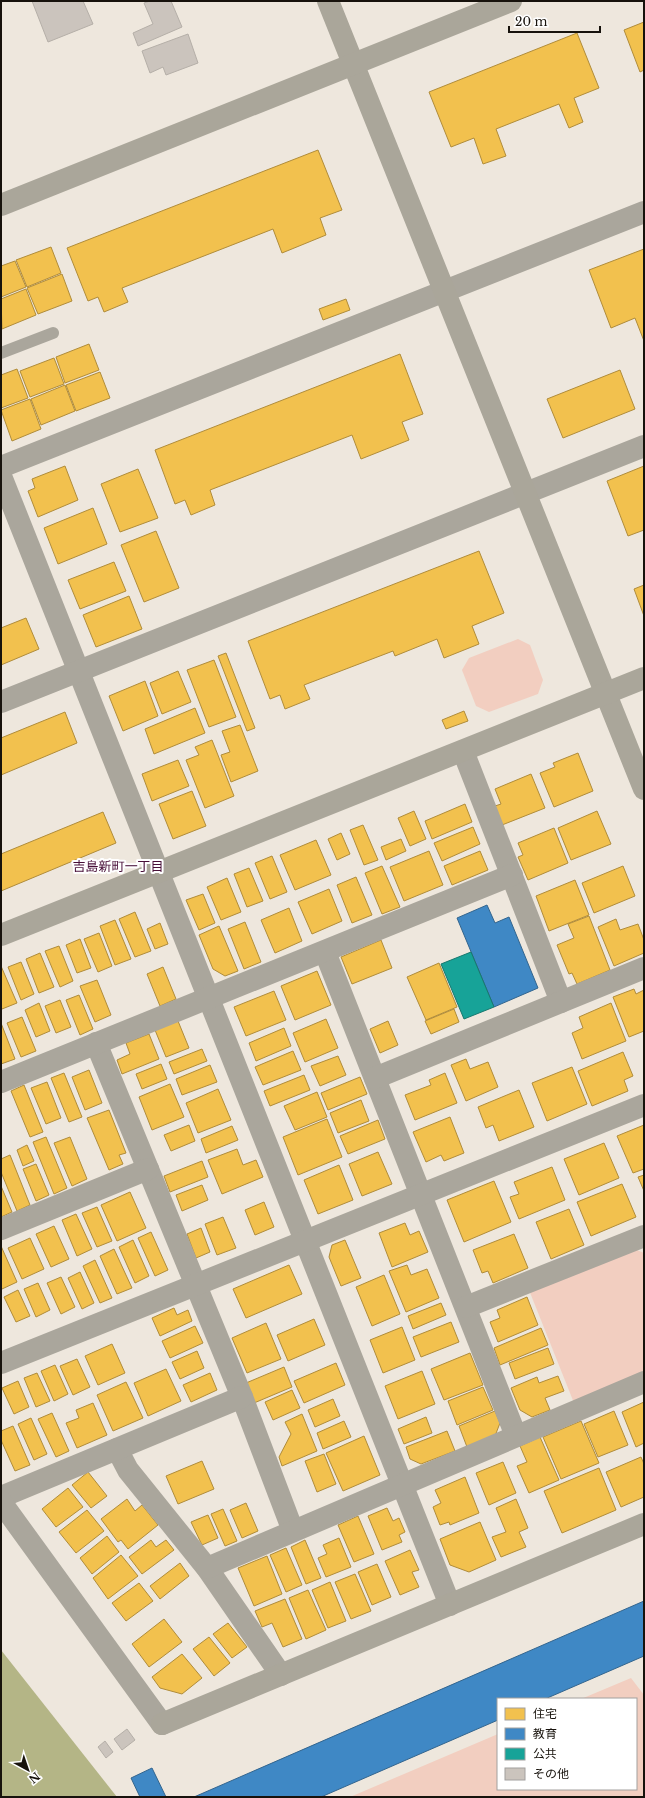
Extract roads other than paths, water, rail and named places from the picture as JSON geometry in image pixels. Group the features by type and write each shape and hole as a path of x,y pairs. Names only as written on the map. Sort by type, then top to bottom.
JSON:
{"street":[{"path":"328,1 644,789"},
{"path":"1,205 354,65 510,1"},
{"path":"1,467 644,212"},
{"path":"1,702 644,446"},
{"path":"1,476 450,1605"},
{"path":"1,935 644,678"},
{"path":"463,751 561,1002"},
{"path":"1,1082 512,875"},
{"path":"325,952 516,1436"},
{"path":"375,1078 644,968"},
{"path":"96,1043 242,1397 292,1531"},
{"path":"1,1363 644,1105"},
{"path":"1,1229 148,1169"},
{"path":"466,1307 644,1236"},
{"path":"207,1568 644,1382"},
{"path":"1,1497 242,1397"},
{"path":"117,1449 128,1470 207,1568 281,1675"},
{"path":"1,1502 162,1724 644,1524"}],"lane":[{"path":"1,353 52,333"}],"district":[{"name":"吉島新町一丁目","path":"118,866"}]}
